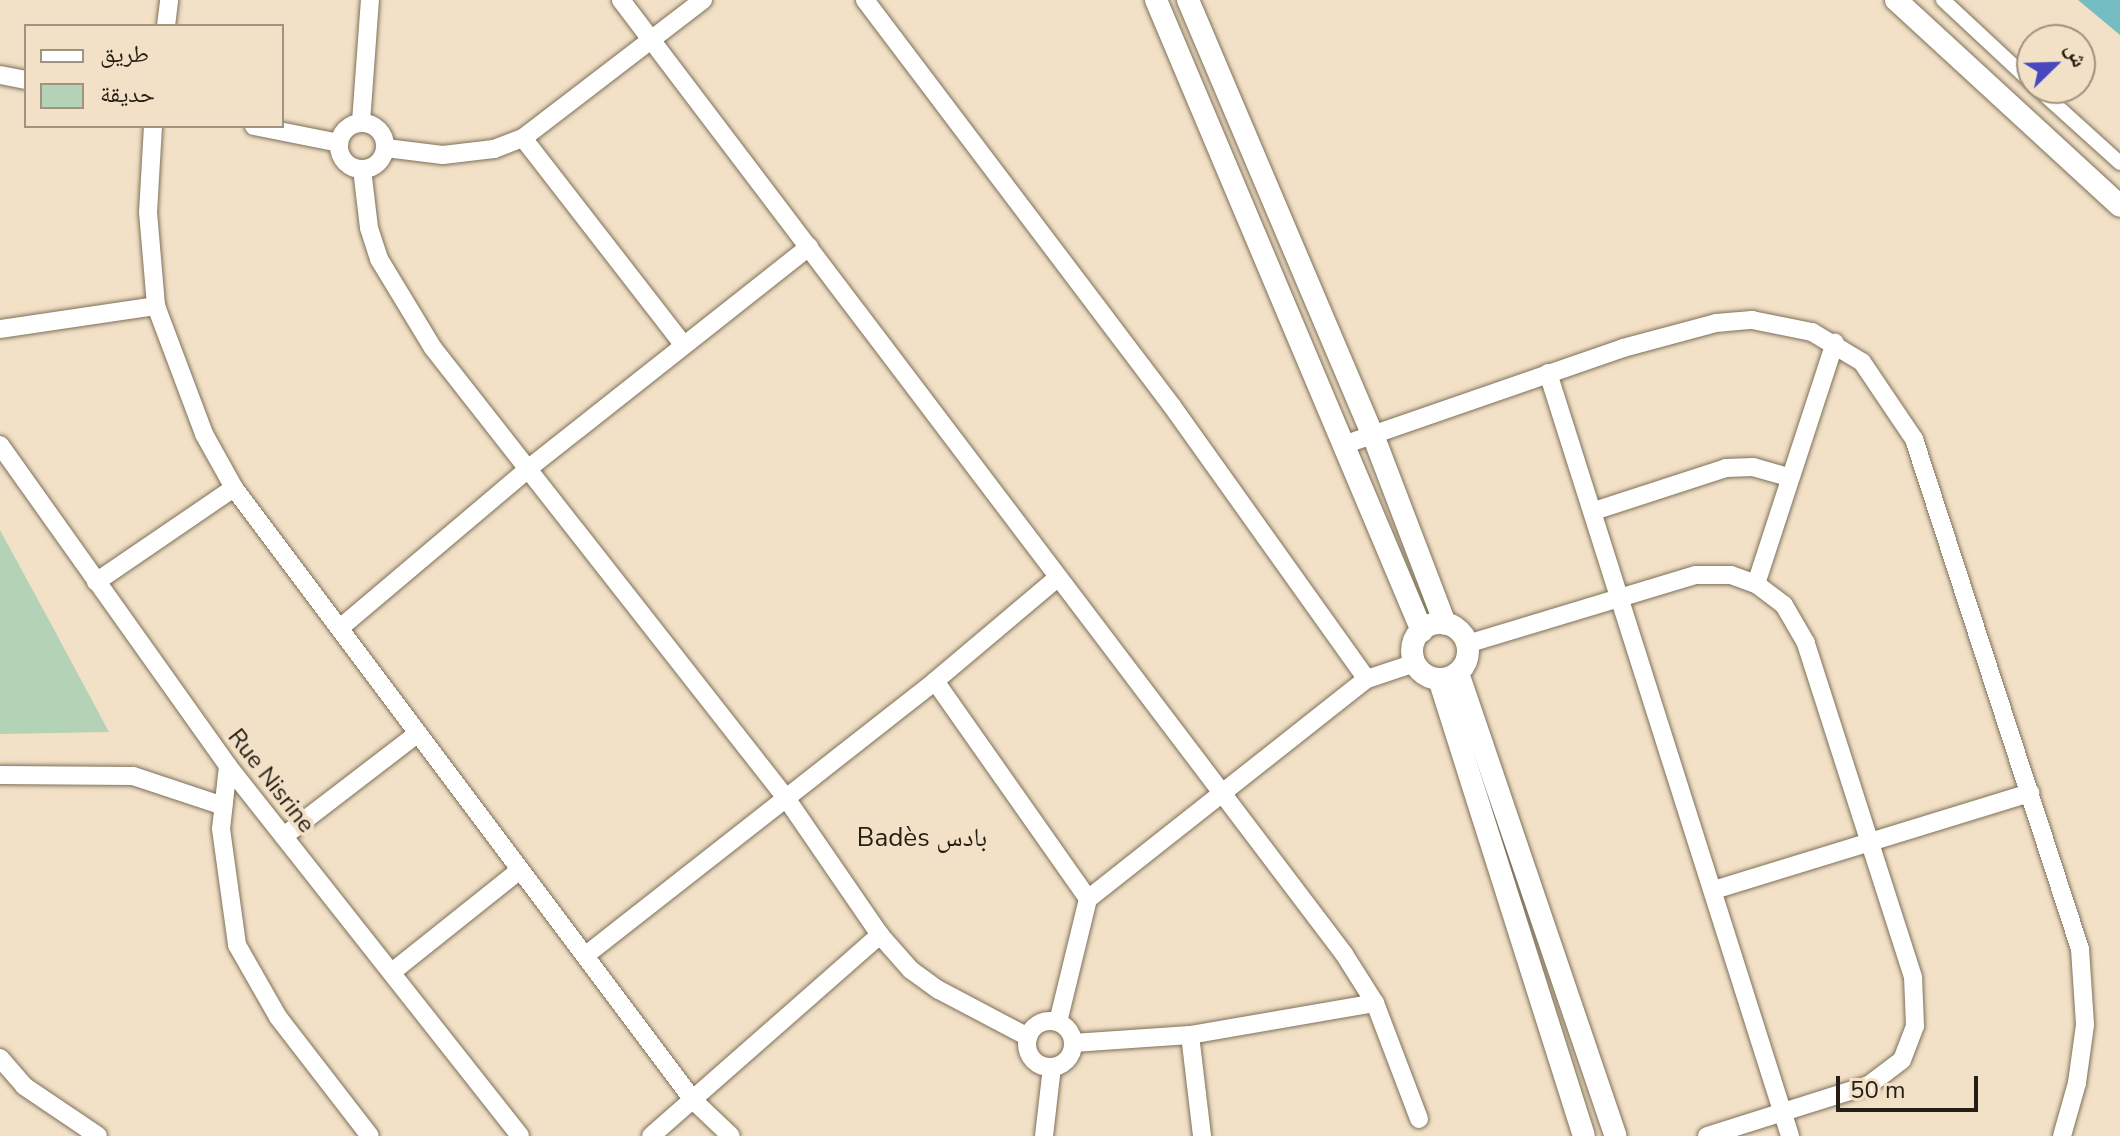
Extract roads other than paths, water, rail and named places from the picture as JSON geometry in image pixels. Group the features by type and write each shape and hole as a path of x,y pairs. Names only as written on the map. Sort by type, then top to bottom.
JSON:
{"street":[{"path":"166,24 169,0"},
{"path":"361,122 370,0"},
{"path":"621,0 1056,579 1344,954 1375,1003 1419,1119"},
{"path":"386,148 443,155 494,149 523,138 703,0"},
{"path":"865,0 1163,394 1367,679"},
{"path":"1156,0 1346,444 1422,631"},
{"path":"1188,0 1373,435 1445,624 1467,644 1467,660 1448,676 1425,674 1415,663 1415,640 1422,631 1445,624"},
{"path":"1896,0 2120,206"},
{"path":"1943,0 2016,68"},
{"path":"0,75 24,80"},
{"path":"2055,104 2120,163"},
{"path":"361,122 382,132 386,148 379,163 362,169 343,159 339,143 346,128 361,122"},
{"path":"153,128 148,212 156,306 179,376 234,488 693,1100 731,1136"},
{"path":"264,128 339,143"},
{"path":"523,138 683,344"},
{"path":"362,169 369,228 402,301 451,372 786,798 880,935 911,970 939,990 1028,1037 1035,1061 1052,1067 1067,1060 1073,1043"},
{"path":"340,628 529,468 809,247"},
{"path":"0,329 156,306"},
{"path":"1346,444 1548,373 1716,323 1778,323 1835,343 1862,362 1881,383 1914,439 2065,892 2085,988 2077,1083 2062,1136"},
{"path":"1756,584 1835,343"},
{"path":"1548,373 1790,1136"},
{"name":"Rue Nisrine","path":"0,445 228,766 520,1136"},
{"path":"1594,511 1726,468 1753,467 1789,477"},
{"path":"96,582 234,488"},
{"path":"1467,644 1714,573 1756,584 1784,605 1806,643 1913,977 1917,1006 1911,1045 1902,1060 1869,1085 1707,1136"},
{"path":"586,955 935,681 1056,579"},
{"path":"1073,1043 1058,1022 1088,899 1222,797 1367,679 1415,663"},
{"path":"1448,676 1551,945 1616,1136"},
{"path":"1448,676 1525,953 1584,1136"},
{"path":"935,681 1088,899"},
{"path":"284,836 418,733"},
{"path":"228,766 223,806 223,873 241,955 278,1017 370,1136"},
{"path":"0,775 133,776 223,806"},
{"path":"1714,890 2030,793"},
{"path":"392,972 520,870"},
{"path":"651,1136 880,935"},
{"path":"1525,953 1551,945"},
{"path":"1073,1043 1190,1035 1375,1003"},
{"path":"1028,1037 1040,1023 1058,1022"},
{"path":"1190,1035 1202,1136"},
{"path":"0,1058 24,1086 98,1136"},
{"path":"1044,1136 1052,1067"}],"water":[{"path":"2078,0 2120,0 2120,35"}],"district":[{"name":"Badès بادس","path":"922,838"}]}
